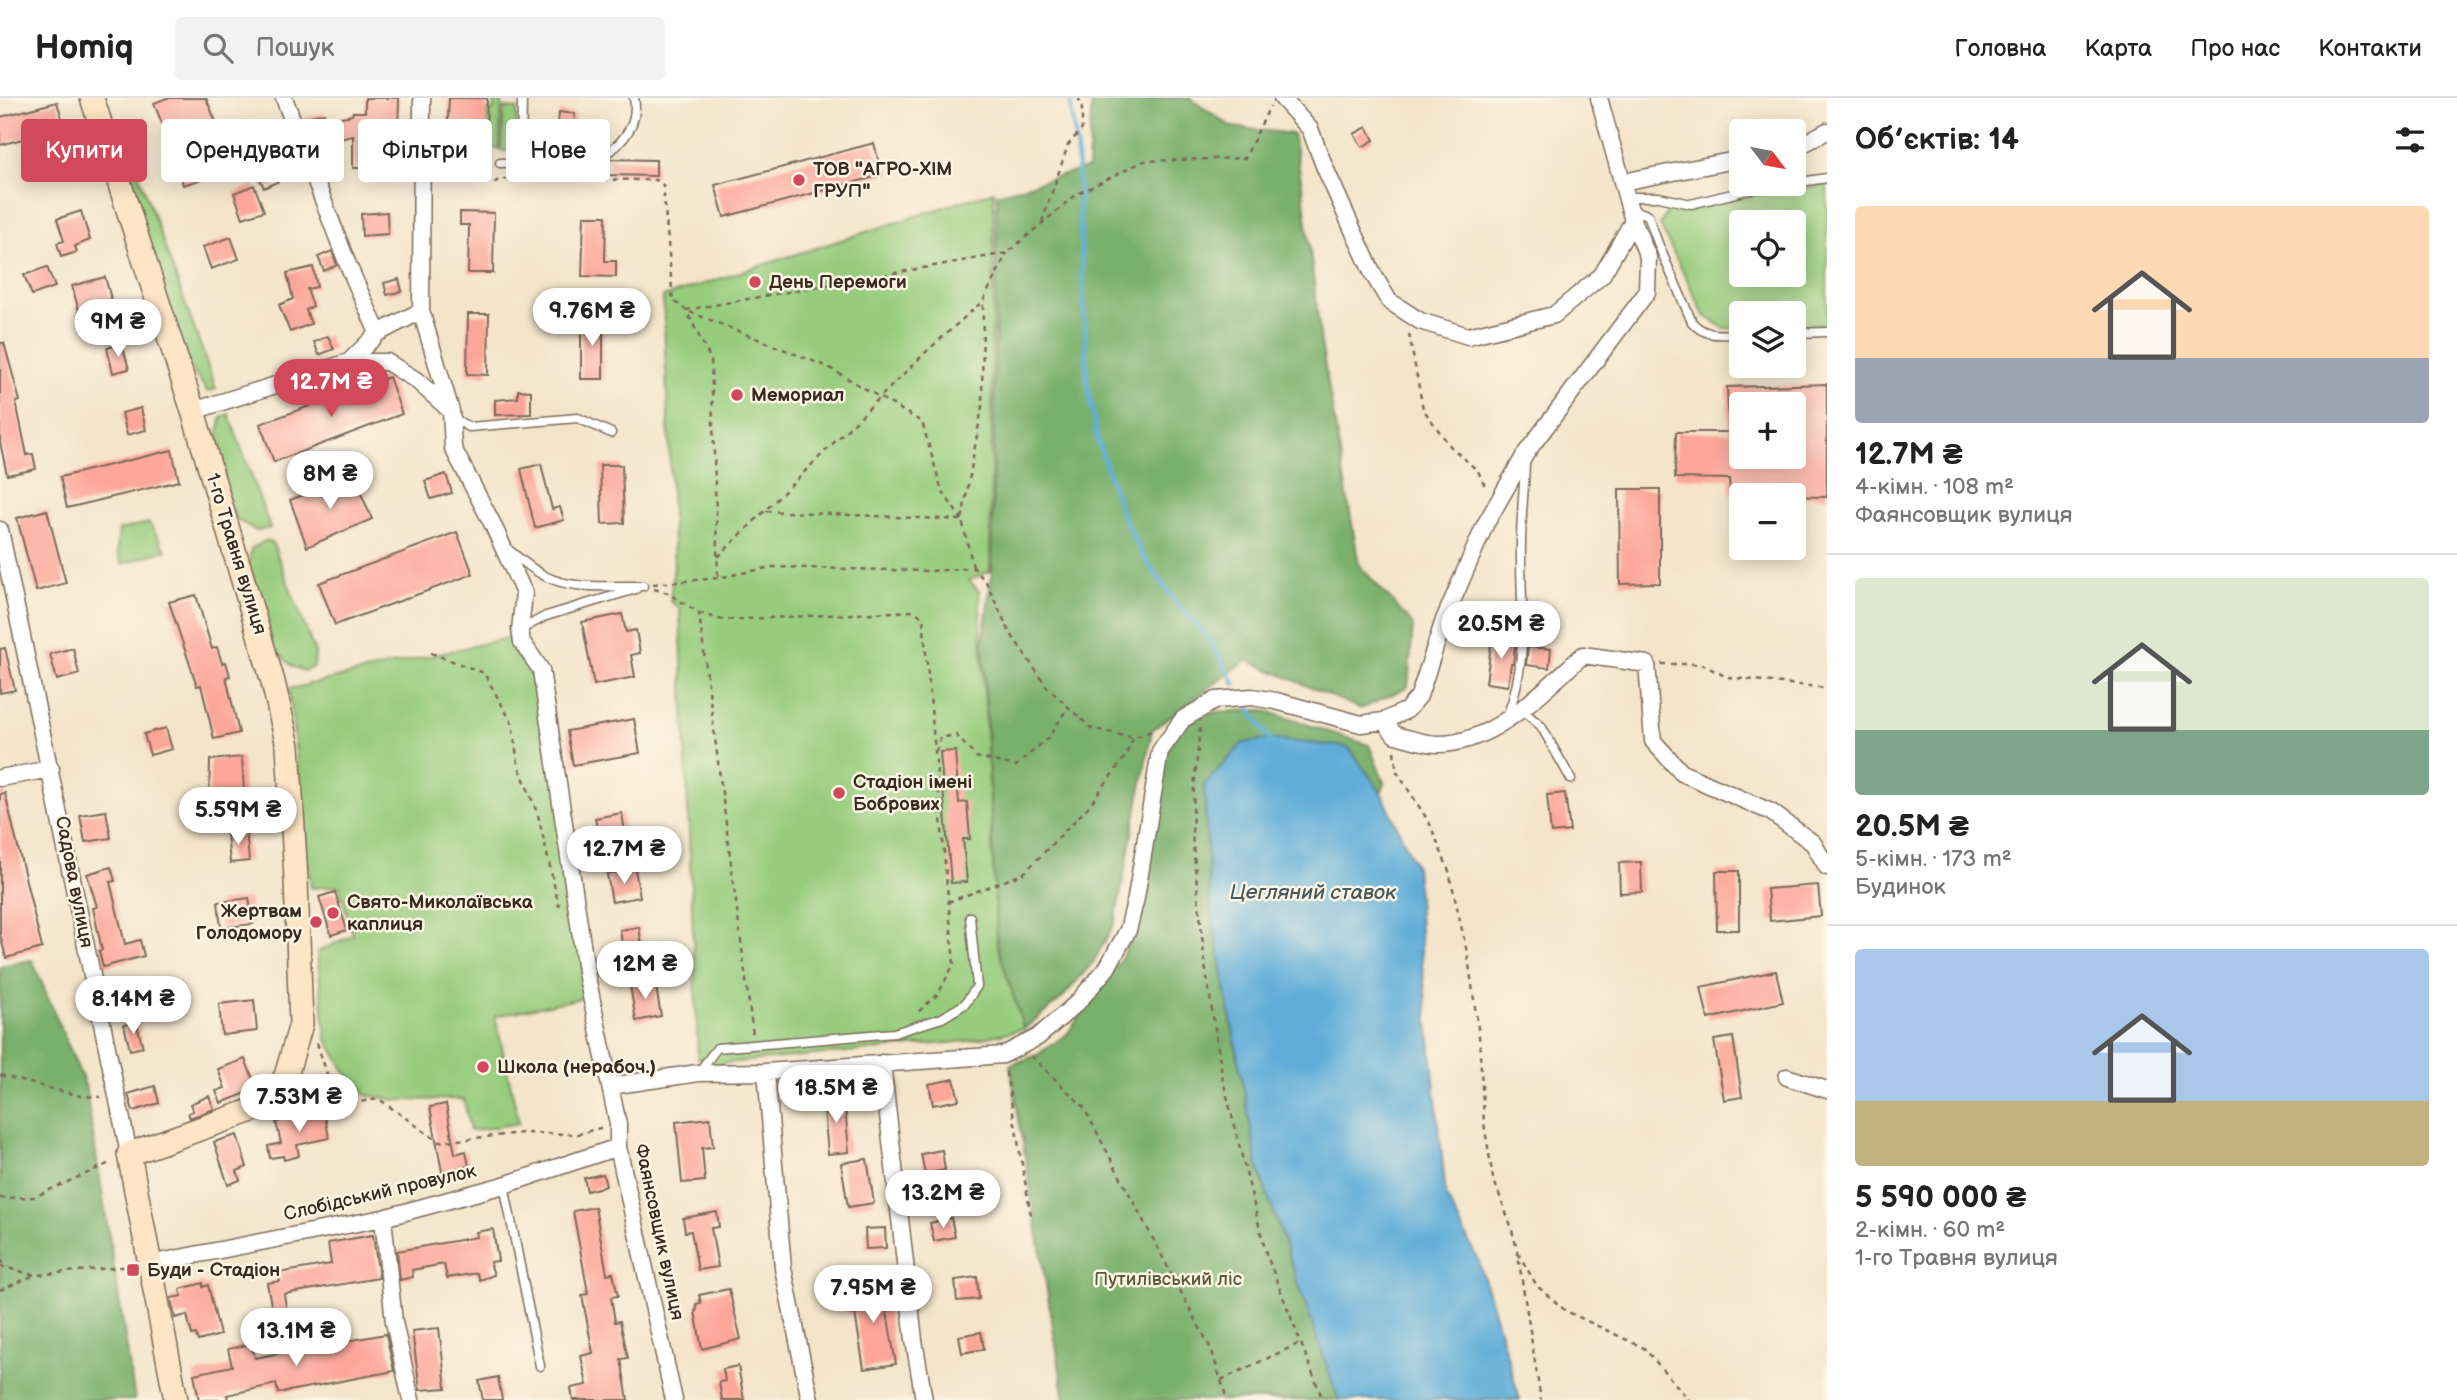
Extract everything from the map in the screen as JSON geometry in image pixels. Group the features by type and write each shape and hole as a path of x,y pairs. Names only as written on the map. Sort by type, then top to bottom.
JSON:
{"street":[{"name":"1-го Травня вулиця","path":"92,98 193,411 274,682 288,746 308,1033 286,1076 267,1105 130,1154"},
{"path":"284,98 348,265 378,334"},
{"path":"422,98 421,311 451,411 453,449 492,523 524,593 520,630"},
{"path":"1282,98 1310,129 1373,274 1389,301 1420,321 1468,335 1554,315 1602,275 1628,202 1729,164"},
{"path":"611,1086 698,1073 766,1072 1003,1055 1021,1047 1038,1037 1077,1003 1107,968 1128,930 1136,898 1160,751 1183,719 1227,698 1252,697 1276,701 1361,724 1384,720 1406,710 1419,696 1444,620 1485,525 1526,453 1647,292 1648,257 1628,202 1599,98"},
{"path":"1806,142 1827,131"},
{"path":"349,362 378,334 421,311"},
{"path":"193,411 349,362 387,362 416,380 451,411"},
{"name":"Садова вулиця","path":"0,530 130,1154 176,1400"},
{"name":"Фаянсовщик вулиця","path":"520,630 522,642 541,670 587,977 618,1124 618,1147 674,1400"},
{"path":"1384,720 1395,736 1437,744 1465,739 1505,722 1522,710 1583,655 1647,664 1653,741 1682,773 1771,812 1803,835 1813,843 1827,867"},
{"path":"0,778 51,769"},
{"path":"882,1063 914,1340 924,1400"},
{"path":"766,1072 783,1268 810,1400"},
{"path":"1787,1077 1827,1090"},
{"name":"Слобідський провулок","path":"149,1264 383,1218 504,1185 618,1147"},
{"path":"383,1218 394,1322 411,1400"}],"lane":[{"path":"522,98 522,119"},
{"path":"610,150 622,140 634,124 635,98"},
{"path":"500,163 506,163"},
{"path":"1806,181 1827,178"},
{"path":"1628,202 1659,197 1691,204 1729,195"},
{"path":"1628,202 1648,215 1692,322 1698,329 1711,335 1729,334"},
{"path":"1806,333 1827,332"},
{"path":"451,411 458,421 469,427 578,418 611,433"},
{"path":"1505,722 1516,694 1523,650 1520,553 1526,453"},
{"path":"492,523 509,550 547,578 569,584 643,586"},
{"path":"520,630 546,616 643,586"},
{"path":"1522,710 1541,726 1571,779"},
{"path":"698,1073 716,1048 894,1032 942,1018 965,1004 977,986 970,917"},
{"path":"504,1185 540,1366"}],"path":[{"path":"1042,222 1069,145 1082,129 1079,98"},
{"path":"718,557 880,397 983,301 1007,253 1042,222 1079,193 1144,161 1245,158 1274,98"},
{"path":"494,183 500,179 656,180 663,185 673,300 686,310 828,367 922,422 942,491 962,520 974,568 986,582 1009,631 1047,687 1091,728 1133,738 1183,719"},
{"path":"686,310 1007,253"},
{"path":"962,520 982,407 983,301"},
{"path":"1389,301 1410,336 1423,409 1450,446 1478,471 1496,507"},
{"path":"686,310 711,360 719,578"},
{"path":"764,511 962,520"},
{"path":"668,582 719,578 772,566 930,571 974,568"},
{"path":"643,586 668,593 699,613 723,620 915,611 923,618 954,964 938,994 894,1032"},
{"path":"699,613 754,1045"},
{"path":"431,653 484,673 512,723 519,764 538,815 562,914"},
{"path":"1647,664 1701,664 1727,677 1827,688"},
{"path":"936,756 940,738 956,735 975,757 1016,766 1051,736 1068,707"},
{"path":"1202,708 1192,835 1205,964 1223,1080 1266,1253 1323,1400"},
{"path":"1395,736 1393,756 1397,772 1429,822 1449,870 1468,957 1479,1035 1484,1123 1493,1178 1517,1249 1541,1400"},
{"path":"948,902 1023,874 1088,807 1125,757 1133,738"},
{"path":"308,1033 337,1105 379,1099 439,1142 522,1132 578,1134 618,1124"},
{"path":"1021,1047 1083,1106 1212,1351 1227,1400"},
{"path":"1003,1055 1031,1216"},
{"path":"0,1075 80,1096 118,1099"},
{"path":"0,1198 34,1197 130,1154"},
{"path":"1517,1249 1537,1286 1566,1311 1644,1348 1689,1400"},
{"path":"0,1261 10,1269"},
{"path":"0,1290 35,1275 149,1264"},
{"path":"0,1266 35,1275"},
{"path":"1221,1380 1300,1343"}],"green space":[{"path":"494,98 502,98 499,149 492,147 492,119 488,119 488,110 494,110"},
{"path":"1092,98 1189,98 1232,127 1293,134 1303,191 1321,343 1359,565 1413,625 1408,687 1361,709 1247,660 1152,730 1115,922 1094,961 1062,998 1024,1029 997,944 983,642 992,572 997,194 1088,168"},
{"path":"504,108 517,109 517,119 506,119 506,151 501,151"},
{"path":"129,182 141,182 216,389 208,392 187,363"},
{"path":"1827,185 1827,325 1806,326 1806,301 1729,301 1729,328 1724,328 1704,315 1660,225 1671,205 1692,210 1746,196 1806,196 1806,188"},
{"path":"994,191 990,571 969,580 979,591 997,944 1024,1029 968,1041 715,1064 698,1058 680,609 670,601 674,566 663,297"},
{"path":"229,414 270,528 256,531 235,518 221,468 218,442 222,417"},
{"path":"149,523 166,550 122,564 117,550 119,530"},
{"path":"267,540 273,544 315,653 314,666 304,671 293,667 274,649 249,565 251,549"},
{"path":"515,636 541,671 587,997 495,1016 519,1123 470,1131 464,1099 396,1100 366,1095 345,1071 326,1038 317,952 353,935 339,886 311,888 289,689"},
{"name":"Путилівський ліс","path":"1263,710 1369,745 1385,785 1381,792 1348,747 1210,904 1258,1167 1339,1400 1065,1400 1010,1065 1037,1055 1067,1034 1121,959 1137,923 1161,755 1181,726 1215,712"},
{"path":"32,960 85,1085 135,1400 0,1400 0,966"}],"water":[{"name":"Цегляний ставок","path":"1269,739 1348,747 1381,792 1416,867 1422,963 1446,1196 1479,1262 1520,1400 1338,1398 1258,1167 1210,904 1204,785 1243,743"}],"building":[{"path":"167,98 206,98 215,119 161,121 154,103"},
{"path":"365,98 399,98 398,119 358,119 358,168 353,168 353,136 344,138 344,119 331,119 352,115 353,112 365,112"},
{"path":"449,98 487,98 486,119 448,119"},
{"path":"57,102 62,119 21,119 21,140 0,145 0,117"},
{"path":"559,112 575,114 575,119 558,119"},
{"path":"324,113 326,119 303,118"},
{"path":"1367,127 1374,140 1362,147 1354,134"},
{"name":"ТОВ \"АГРО-ХІМ ГРУП\"","path":"874,143 882,175 724,217 715,185"},
{"path":"610,159 656,160 656,176 610,175"},
{"path":"261,182 277,182 264,188"},
{"path":"254,185 264,211 243,218 234,193"},
{"path":"81,211 90,240 75,246 77,252 61,257 57,243 64,241 57,219"},
{"path":"387,212 388,234 362,236 361,214"},
{"path":"460,212 494,213 493,273 468,273 469,225 460,225"},
{"path":"584,216 606,216 605,261 616,261 616,277 582,276"},
{"path":"231,237 239,259 211,269 203,247"},
{"path":"332,251 337,265 324,271 318,257"},
{"path":"47,267 55,287 32,295 24,275"},
{"path":"313,267 317,287 307,289 313,306 306,310 311,324 290,332 279,305 293,299 287,273"},
{"path":"105,277 113,306 80,315 72,286"},
{"path":"399,279 402,291 387,295 384,283"},
{"path":"468,314 489,314 488,375 467,374"},
{"path":"581,318 603,318 603,379 581,379"},
{"path":"328,336 334,349 319,355 314,342"},
{"path":"0,343 4,343 20,401 16,402 27,455 33,454 36,469 7,475 0,442"},
{"path":"122,344 129,369 113,373 107,348"},
{"path":"389,377 402,414 274,462 260,424"},
{"path":"1827,384 1827,497 1806,497 1806,483 1729,483 1729,479 1675,478 1676,432 1729,432 1727,387"},
{"path":"518,390 531,391 531,414 495,415 495,400 518,398"},
{"path":"141,408 146,430 127,435 122,413"},
{"path":"172,450 179,481 67,508 60,477"},
{"path":"541,464 552,509 560,507 564,520 535,528 521,469"},
{"path":"600,465 622,465 624,523 602,524"},
{"path":"446,474 452,493 431,499 425,481"},
{"path":"353,475 372,519 307,547 290,500"},
{"path":"1619,489 1660,489 1660,583 1620,584"},
{"path":"47,510 66,583 36,591 17,518"},
{"path":"457,532 473,574 335,625 319,583"},
{"path":"196,595 212,649 217,647 222,663 226,662 230,676 226,677 239,733 214,739 201,685 197,686 169,602"},
{"path":"622,614 626,632 636,630 640,653 631,655 635,677 594,685 582,622"},
{"path":"1492,637 1516,639 1508,686 1486,683"},
{"path":"1528,647 1551,649 1549,668 1526,665"},
{"path":"5,648 15,690 0,693 0,649"},
{"path":"73,648 79,674 57,680 50,654"},
{"path":"634,719 640,753 573,765 567,731"},
{"path":"166,728 172,749 150,755 144,734"},
{"path":"955,751 959,803 967,802 970,839 963,839 967,882 951,883 940,752"},
{"path":"242,757 245,808 226,809 225,797 209,798 210,760"},
{"path":"5,793 42,948 6,958 0,934 0,794"},
{"path":"1565,793 1570,831 1551,833 1547,795"},
{"path":"106,811 111,838 85,842 80,815"},
{"path":"622,813 626,839 600,844 595,818"},
{"path":"246,830 249,861 230,863 227,833"},
{"path":"1641,862 1642,892 1620,893 1619,863"},
{"path":"111,867 115,881 110,882 125,944 140,940 144,956 103,967 93,908 97,907 87,874"},
{"path":"635,869 640,897 612,902 607,874"},
{"path":"1716,871 1739,871 1739,930 1717,930"},
{"path":"1818,885 1821,916 1770,921 1767,889"},
{"name":"Свято-Миколаївська каплиця","path":"335,892 347,930 331,935 319,897"},
{"path":"249,898 253,924 221,928 218,902"},
{"path":"639,927 644,958 625,961 620,930"},
{"path":"1776,971 1783,1002 1708,1019 1701,987"},
{"path":"655,981 661,1016 636,1021 630,985"},
{"path":"254,1000 257,1031 222,1035 219,1004"},
{"path":"136,1022 143,1047 130,1050 124,1025"},
{"path":"1733,1037 1742,1097 1724,1100 1714,1040"},
{"path":"245,1059 257,1089 221,1103 216,1091 225,1088 218,1069"},
{"path":"954,1079 959,1100 933,1105 929,1084"},
{"path":"155,1086 159,1103 133,1111 128,1094"},
{"path":"844,1095 849,1152 828,1154 823,1097"},
{"path":"209,1096 214,1109 190,1118 188,1113 193,1111 190,1104"},
{"path":"446,1104 455,1154 466,1151 469,1166 442,1172 430,1107"},
{"path":"324,1111 329,1138 297,1145 299,1156 284,1160 283,1156 270,1158 268,1146 281,1143 276,1122"},
{"path":"710,1118 713,1147 702,1148 705,1181 682,1183 676,1122"},
{"path":"237,1135 247,1167 237,1171 240,1180 228,1185 214,1142"},
{"path":"942,1150 945,1170 925,1174 921,1154"},
{"path":"867,1159 874,1203 848,1207 841,1163"},
{"path":"603,1174 606,1186 587,1191 584,1178"},
{"path":"595,1207 607,1274 613,1273 618,1296 611,1297 615,1322 620,1321 628,1358 621,1359 628,1400 573,1400 571,1388 587,1385 581,1356 593,1353 582,1295 588,1294 573,1211"},
{"path":"717,1212 719,1227 711,1228 718,1267 698,1270 691,1231 685,1232 683,1218"},
{"path":"951,1218 955,1237 934,1241 930,1223"},
{"path":"885,1228 886,1248 866,1249 865,1229"},
{"path":"493,1229 498,1261 490,1262 494,1275 480,1280 477,1273 447,1278 444,1264 412,1270 413,1277 400,1280 397,1251 477,1237 476,1232"},
{"path":"373,1235 379,1278 284,1294 288,1319 274,1321 267,1283 280,1281 278,1273 331,1264 328,1243"},
{"path":"977,1277 979,1299 957,1301 955,1280"},
{"path":"881,1278 896,1364 864,1369 855,1313 848,1314 845,1294 871,1290 869,1280"},
{"path":"203,1283 203,1287 208,1285 220,1335 198,1341 196,1334 192,1335 187,1315 175,1318 171,1298 182,1296 180,1289"},
{"path":"729,1289 741,1339 702,1349 695,1311 696,1304 701,1303 699,1295"},
{"path":"439,1328 446,1388 420,1390 412,1331"},
{"path":"981,1332 984,1349 962,1353 959,1336"},
{"path":"386,1334 394,1371 278,1393 276,1384 227,1395 228,1400 199,1400 194,1374 232,1366 228,1349 251,1344 255,1358 296,1350 297,1355 337,1348 336,1343"},
{"path":"738,1366 744,1400 722,1400 719,1382 725,1381 723,1369"},
{"path":"498,1377 502,1400 483,1400 479,1381"}],"waterway":[{"path":"1070,98 1077,152 1087,380 1097,439 1122,514 1144,558 1176,602 1208,638 1235,684"},
{"path":"1250,709 1269,739"}],"place":[{"name":"ТОВ \"АГРО-ХІМ ГРУП\"","path":"799,180"},
{"name":"День Перемоги","path":"755,282"},
{"name":"Мемориал","path":"737,395"},
{"name":"Стадіон імені Бобрових","path":"839,793"},
{"name":"Свято-Миколаївська каплиця","path":"333,913"},
{"name":"Жертвам Голодомору","path":"316,922"},
{"name":"Школа (нерабоч.)","path":"483,1067"},
{"name":"Буди - Стадіон","path":"133,1270"}]}
